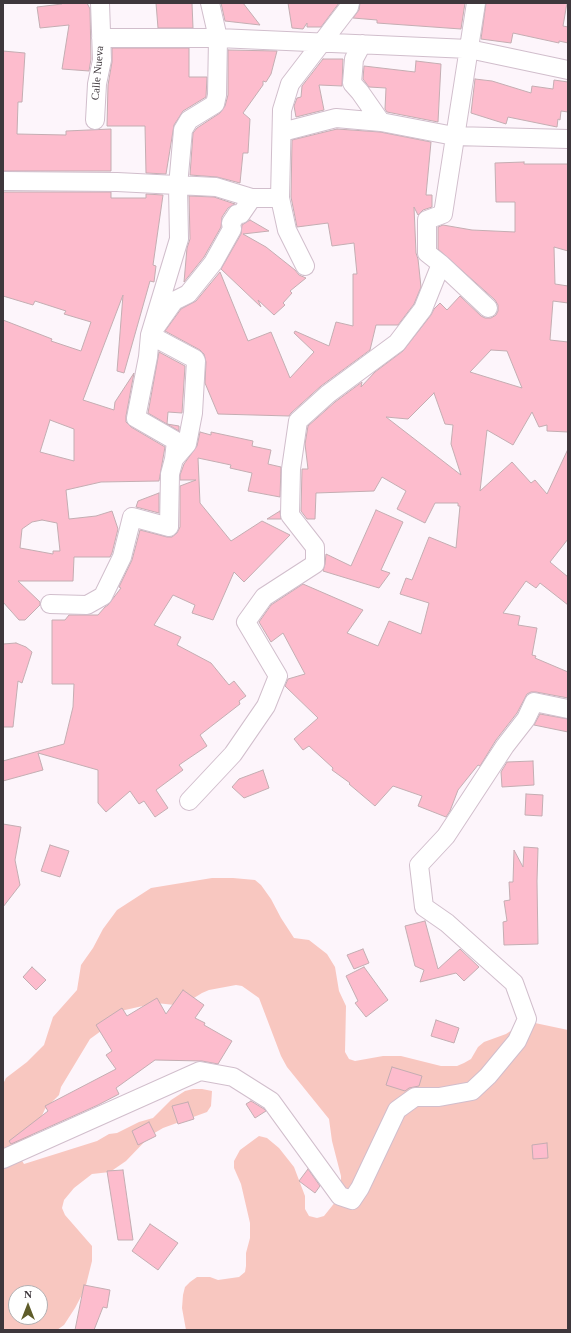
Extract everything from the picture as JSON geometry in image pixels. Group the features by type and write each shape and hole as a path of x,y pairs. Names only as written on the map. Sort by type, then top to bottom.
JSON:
{"street":[{"name":"Calle Nueva","path":"95,120 97,84 102,60 100,3"},
{"path":"50,604 87,605 103,596 122,557 132,517 169,527 170,474 174,459 176,441 136,418 148,357 150,335 179,239 178,186 183,130 189,120 215,104 217,95 218,38 210,3"},
{"path":"304,266 287,230 280,198 282,110 290,84 349,7 350,3"},
{"path":"476,3 443,214 428,220 427,253 488,308"},
{"path":"101,38 218,38 469,49 568,70"},
{"path":"362,44 354,59 352,83 381,122"},
{"path":"282,132 336,118 381,122 454,136 568,139"},
{"path":"3,181 117,182 216,187 252,198 280,198"},
{"path":"150,335 174,301 188,294 213,262 232,229 231,223 234,218 237,214 241,214 252,198"},
{"path":"189,801 233,754 266,706 278,676 246,622 264,597 315,564 316,547 290,515 291,469 298,422 328,394 396,343 423,309 440,264"},
{"path":"150,335 195,359 196,361 193,414 187,444 174,459"},
{"path":"3,1159 200,1071 233,1077 272,1101 340,1196 352,1200 360,1188 397,1110 415,1097 439,1097 472,1092 517,1042 527,1019 514,983 447,923 424,907 419,865 446,836 505,746 526,719 534,702 568,709"}],"shaded area":[{"path":"212,878 255,880 261,885 271,899 294,938 309,940 327,954 335,967 339,991 346,1006 345,1052 349,1059 355,1061 383,1056 401,1056 441,1066 457,1066 471,1059 478,1047 484,1042 506,1034 512,1030 535,1023 568,1030 568,1330 186,1330 182,1308 183,1295 185,1287 190,1282 197,1277 210,1277 218,1280 239,1277 245,1272 246,1253 250,1238 250,1223 241,1184 234,1168 234,1161 240,1150 259,1136 267,1138 279,1148 294,1167 305,1196 305,1209 309,1216 317,1218 324,1216 336,1201 341,1188 341,1176 332,1141 329,1119 287,1067 281,1056 259,998 242,986 236,985 209,990 189,1001 175,1005 156,1003 125,1010 118,1014 101,1031 90,1039 61,1087 59,1095 45,1109 36,1129 24,1146 21,1159 24,1164 97,1141 109,1134 117,1133 139,1122 153,1118 171,1100 185,1091 202,1089 212,1091 211,1106 207,1112 163,1128 151,1135 126,1161 110,1172 92,1174 74,1188 64,1200 62,1208 65,1215 92,1246 92,1261 85,1289 64,1325 57,1330 3,1330 3,1084 6,1078 27,1062 44,1045 53,1017 77,990 81,965 93,948 103,929 117,910 151,888"}],"building":[{"path":"62,3 87,3 90,9 91,59 89,71 62,69 69,25 40,28 37,7"},
{"path":"156,3 192,3 193,28 158,28"},
{"path":"221,3 243,3 260,25 225,21"},
{"path":"288,3 339,3 321,27 307,27 307,23 303,29 292,28"},
{"path":"360,3 465,3 461,29 377,23 377,20 353,18 359,10"},
{"path":"486,3 567,3 563,26 568,27 568,43 559,41 559,43 513,33 511,43 481,39"},
{"path":"112,48 189,48 189,77 207,77 206,97 183,111 174,125 166,174 146,173 145,126 107,126 108,85 112,62"},
{"path":"228,50 277,51 271,74 266,82 263,81 263,85 243,113 250,119 248,153 243,153 240,183 217,177 190,175 193,133 197,128 220,113 225,106 228,95"},
{"path":"3,51 25,53 22,102 18,102 17,134 66,135 66,131 111,129 111,171 3,171"},
{"path":"323,59 343,59 342,86 319,85 324,110 296,117 294,106 297,98 301,97 302,86"},
{"path":"416,61 441,64 438,122 387,112 385,109 386,88 369,87 363,79 364,66 415,72"},
{"path":"475,79 492,81 531,93 532,86 553,89 554,80 568,82 568,112 561,111 560,120 558,119 557,127 508,117 506,124 471,113"},
{"path":"337,129 380,132 431,142 426,195 432,195 432,207 423,210 418,215 414,207 416,253 421,287 414,304 398,325 376,325 370,350 321,386 289,416 218,414 205,383 206,362 204,354 200,350 165,331 181,309 196,301 220,272 248,341 271,332 290,378 314,352 294,333 295,331 329,346 336,322 353,326 353,274 357,274 354,243 332,246 328,223 297,227 291,197 292,140"},
{"path":"524,162 524,164 568,164 568,251 554,247 555,284 568,286 568,303 553,301 550,340 568,342 568,432 547,431 547,425 539,427 532,412 513,445 487,430 480,491 512,462 531,483 535,480 547,494 568,449 568,539 550,562 568,577 568,605 540,583 536,588 526,581 503,613 520,616 518,625 537,628 532,655 536,656 535,658 568,672 568,698 536,692 527,694 517,713 496,740 480,766 478,765 458,790 450,811 446,817 418,806 422,796 393,786 375,806 349,784 350,783 332,770 333,768 309,746 303,750 294,739 318,718 285,686 288,679 305,674 283,633 271,642 259,622 271,605 303,584 363,610 347,633 378,646 389,621 421,634 429,603 400,594 406,578 412,580 429,537 456,548 460,506 458,506 458,503 435,503 425,523 397,509 406,491 382,477 374,491 316,493 315,519 307,519 301,511 302,469 308,469 305,444 308,426 335,402 362,382 361,387 375,372 403,351 440,303 447,310 460,296 481,316 491,318 496,315 498,305 495,300 438,249 438,227 443,225 472,230 515,232 515,202 496,202 495,163","holes":["491,350 507,351 522,388 470,372","434,393 445,424 453,425 451,444 461,475 386,417 408,419"]},
{"path":"3,192 111,192 111,198 146,198 146,194 163,195 153,265 156,266 154,282 150,281 124,373 117,371 123,295 83,400 114,410 115,402 134,373 126,422 131,427 165,447 159,481 101,482 66,490 69,519 96,516 112,511 118,529 112,553 110,557 74,557 73,581 18,581 40,602 40,605 25,620 19,620 3,602 3,320 52,339 51,341 81,351 91,322 64,314 66,311 35,301 33,305 3,296","holes":["50,420 74,429 74,461 40,452","42,520 57,523 60,551 53,551 53,554 20,548 22,529 32,522"]},
{"path":"189,196 214,197 235,204 228,208 222,217 221,227 204,257 184,282 187,248 190,239"},
{"path":"250,220 269,231 243,234 266,247 295,270 299,275 306,278 290,291 292,293 283,303 285,305 274,315 258,300 261,307 221,269 241,234 242,225"},
{"path":"159,352 185,366 182,413 168,412 167,424 179,426 179,431 148,413"},
{"path":"200,432 211,435 211,432 253,441 252,446 271,450 268,464 281,467 280,497 248,491 252,473 230,468 231,465 198,458 200,503 231,541 262,521 290,535 244,582 234,572 213,620 192,613 195,605 173,595 154,625 181,637 177,645 211,663 229,685 234,681 246,696 239,701 240,704 200,735 207,746 179,765 183,770 156,790 168,808 155,817 144,801 139,804 130,791 106,812 98,803 98,770 38,753 43,770 3,781 3,761 64,744 73,707 74,684 52,684 52,620 65,620 69,615 98,615 108,605 121,588 119,587 132,560 140,530 167,537 172,537 177,533 180,527 180,486 196,480 180,480 180,475 184,464 197,446"},
{"path":"159,493 159,513 136,507 138,501"},
{"path":"376,510 403,522 381,570 390,573 379,588 323,571 326,554 351,566"},
{"path":"280,511 281,519 267,519"},
{"path":"16,643 26,647 32,652 22,683 18,681 13,727 3,727 3,644"},
{"path":"540,714 568,719 568,732 534,725"},
{"path":"533,761 534,785 502,787 501,772 507,762"},
{"path":"263,770 269,788 244,798 232,787 239,779"},
{"path":"526,794 543,795 542,816 525,815"},
{"path":"3,824 21,827 15,860 20,885 3,907"},
{"path":"50,845 69,851 60,877 41,871"},
{"path":"524,847 538,848 538,944 504,945 503,922 507,921 504,901 510,900 509,882 513,882 514,850 523,867"},
{"path":"425,921 438,969 460,949 479,967 464,981 456,973 420,982 424,970 415,966 405,926"},
{"path":"363,949 369,963 354,969 347,955"},
{"path":"32,967 46,980 36,990 23,977"},
{"path":"364,967 388,1000 366,1017 355,1003 358,1001 346,976"},
{"path":"183,990 204,1005 195,1018 232,1041 218,1064 202,1061 155,1060 116,1088 119,1094 11,1144 9,1141 48,1111 45,1106 116,1069 106,1055 112,1051 96,1025 122,1008 127,1016 157,998 166,1014"},
{"path":"436,1020 459,1028 454,1043 431,1036"},
{"path":"392,1067 422,1076 419,1086 409,1088 405,1091 386,1085"},
{"path":"251,1101 266,1111 255,1118 246,1104"},
{"path":"188,1102 194,1119 178,1124 172,1106"},
{"path":"149,1122 156,1136 138,1145 132,1131"},
{"path":"547,1143 548,1158 533,1159 532,1145"},
{"path":"308,1169 320,1186 315,1193 299,1181"},
{"path":"123,1170 133,1240 118,1240 107,1171"},
{"path":"150,1224 178,1243 158,1270 132,1251"},
{"path":"84,1285 110,1290 107,1308 103,1307 94,1330 75,1330"}]}
